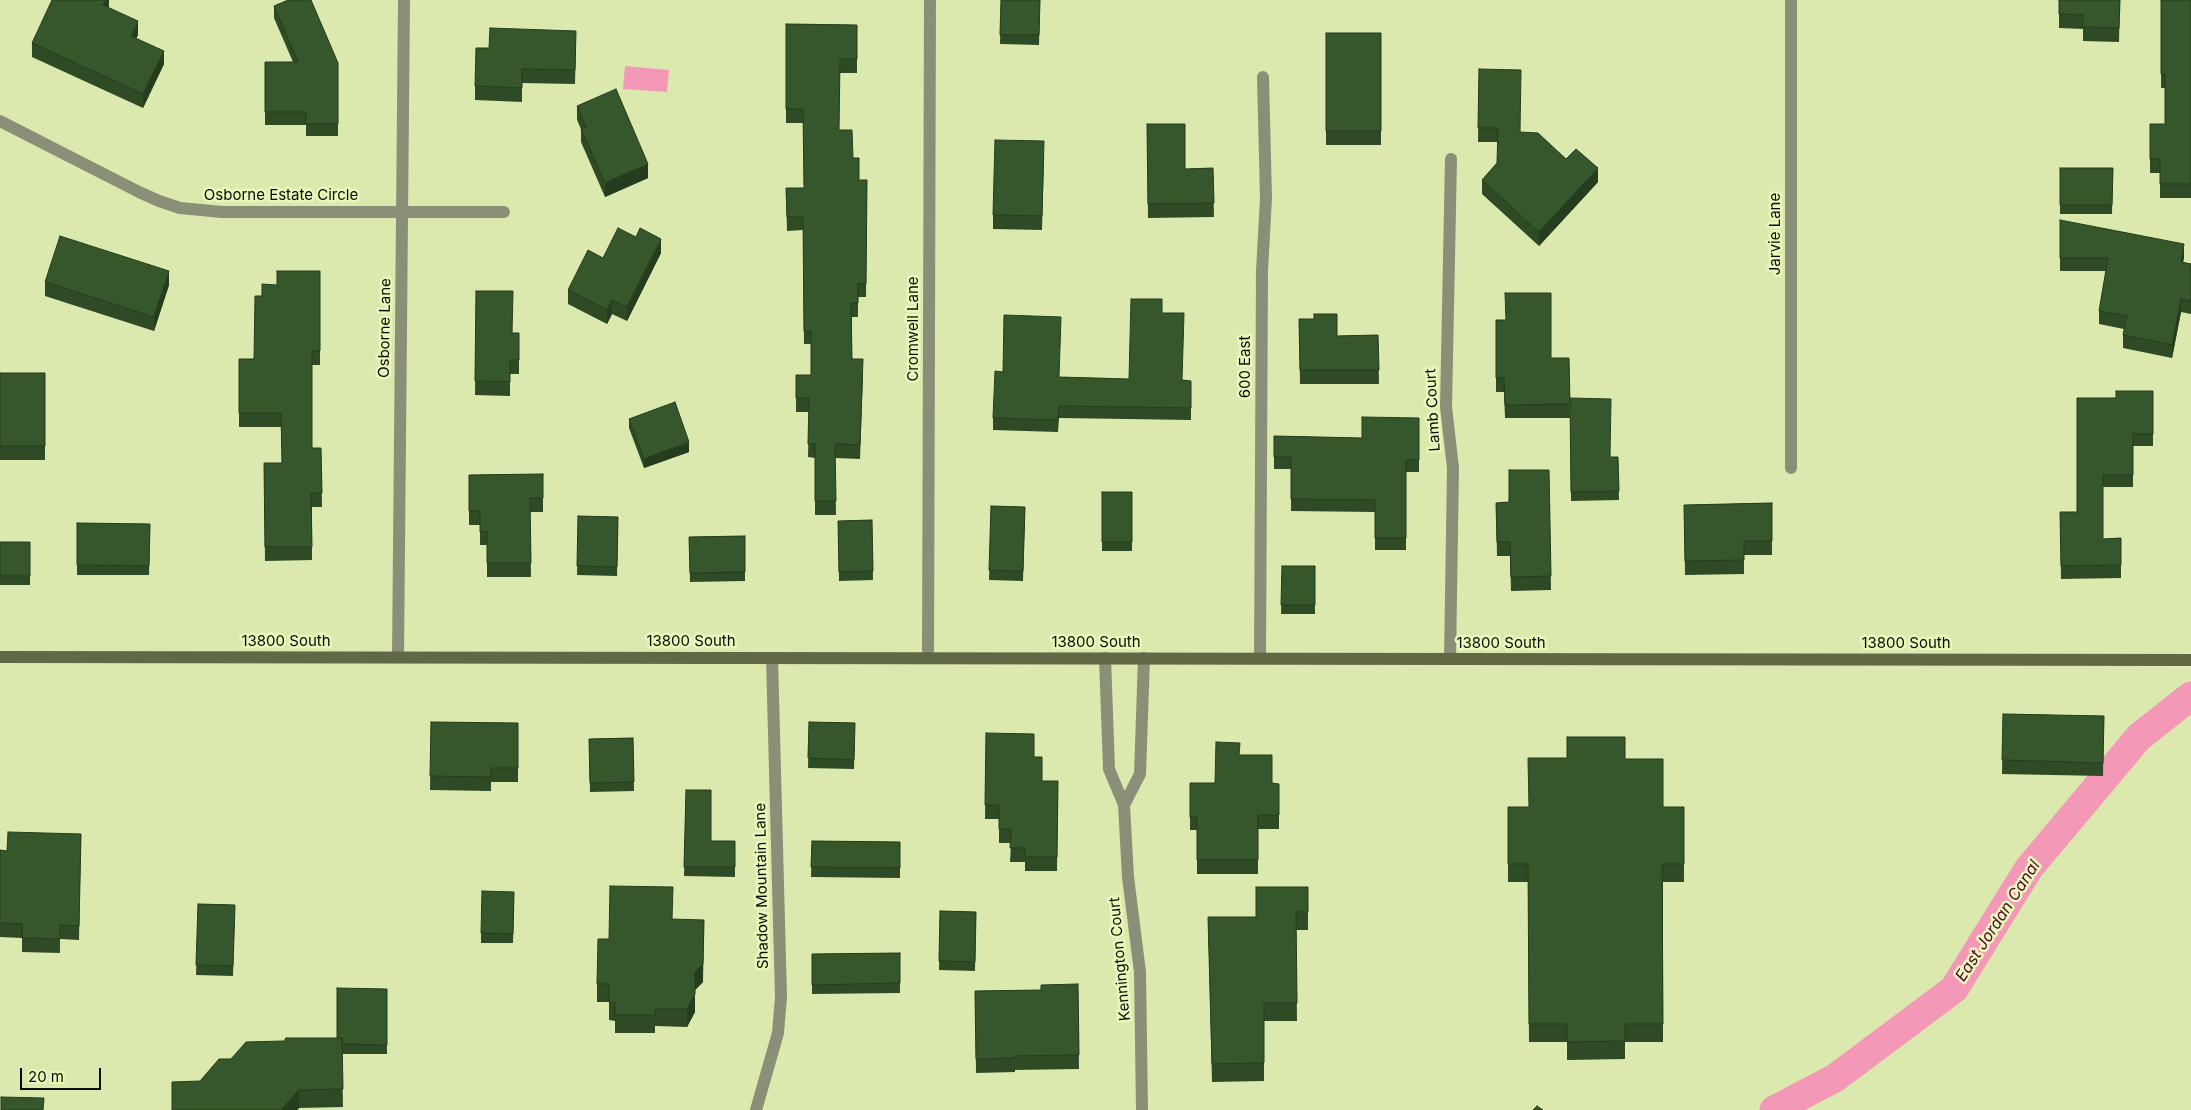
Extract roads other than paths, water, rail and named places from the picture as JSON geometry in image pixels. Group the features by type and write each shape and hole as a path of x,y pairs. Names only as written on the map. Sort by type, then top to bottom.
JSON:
{"main road":[{"name":"13800 South","path":"0,657 2191,660"}],"street":[{"name":"Osborne Lane","path":"398,657 404,0"},
{"name":"Cromwell Lane","path":"928,658 930,0"},
{"name":"Jarvie Lane","path":"1791,0 1791,468"},
{"name":"600 East","path":"1260,658 1262,271 1266,198 1263,77"},
{"name":"Osborne Estate Circle","path":"0,121 152,198 180,208 222,212 504,212"},
{"name":"Lamb Court","path":"1450,659 1453,468 1446,407 1451,159"},
{"name":"Shadow Mountain Lane","path":"756,1110 778,1033 781,996 772,658"},
{"name":"Kennington Court","path":"1105,658 1109,769 1124,806 1128,877 1140,972 1142,1110"},
{"name":"Kennington Court","path":"1124,806 1140,774 1144,658"}],"waterway":[{"name":"East Jordan Canal","path":"1774,1110 1835,1078 1954,989 2029,868 2139,737 2191,696"}]}
